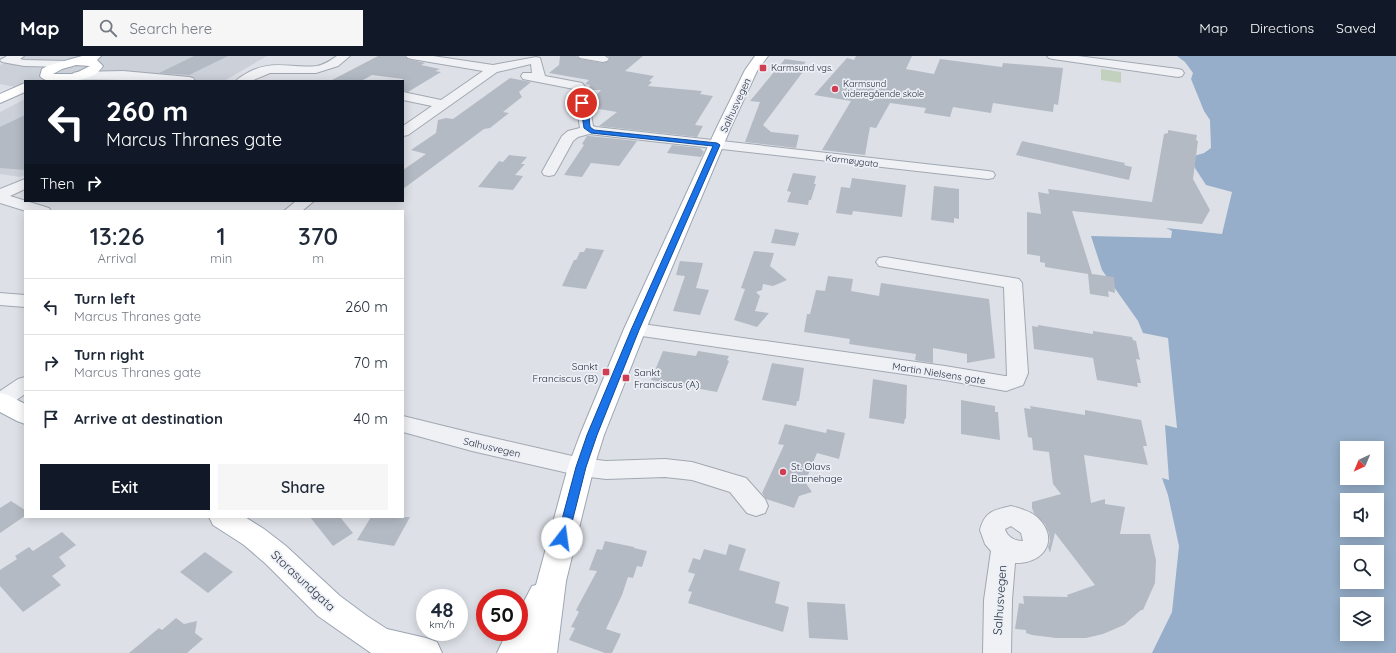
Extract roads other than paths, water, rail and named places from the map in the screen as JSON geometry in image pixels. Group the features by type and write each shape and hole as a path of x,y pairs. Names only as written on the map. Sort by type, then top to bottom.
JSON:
{"main road":[{"name":"Salhusvegen","path":"541,653 551,581 581,467 592,435 635,330 717,145 751,70 762,56"},
{"path":"98,61 90,72 55,77 56,67 73,63 98,61"},
{"path":"0,99 24,87"},
{"path":"0,105 24,94"},
{"path":"0,401 24,414"},
{"name":"Storasundgata","path":"225,518 254,537 276,555 329,606 356,626 391,648 426,653"},
{"name":"Salhusvegen","path":"512,653 551,581"}],"street":[{"path":"244,80 256,73 274,68 319,69 332,65 344,56"},
{"path":"412,56 492,69 541,59 539,78"},
{"path":"584,56 603,59"},
{"path":"1053,56 1178,73"},
{"path":"21,60 73,63"},
{"path":"21,60 55,77 123,75 179,80"},
{"path":"98,61 123,75"},
{"path":"404,131 492,69"},
{"path":"527,76 574,84 581,89 582,103 587,128 589,130 573,134 567,139 548,172"},
{"path":"404,96 443,104"},
{"name":"Karmøygata","path":"589,130 988,175"},
{"path":"0,195 24,183"},
{"path":"0,198 40,210"},
{"path":"293,210 305,202"},
{"name":"Martin Nielsens gate","path":"635,330 945,373 1006,384 1016,380 1018,372 1013,283 885,262"},
{"path":"0,300 24,301"},
{"path":"0,401 24,385"},
{"name":"Salhusvegen","path":"404,424 472,442 581,467"},
{"path":"581,467 606,470 665,468 692,471 738,484 756,506"},
{"name":"Salhusvegen","path":"997,653 996,621 998,587 1006,548"}],"water":[{"path":"1177,56 1396,56 1396,653 1152,653 1172,612 1179,546 1168,495 1162,478 1169,480 1165,425 1177,428 1168,338 1143,333 1138,321 1102,270 1091,236 1171,238 1172,231 1166,228 1222,234 1232,192 1206,185 1195,168 1191,157 1204,153 1211,148 1210,120 1204,111 1191,79 1193,73 1185,62"}],"place":[{"name":"Karmsund vgs.","path":"763,68"},
{"name":"Karmsund videregående skole","path":"835,89"},
{"name":"Sankt Franciscus (B)","path":"606,372"},
{"name":"Sankt Franciscus (A)","path":"626,378"},
{"name":"St. Olavs Barnehage","path":"783,472"}]}
